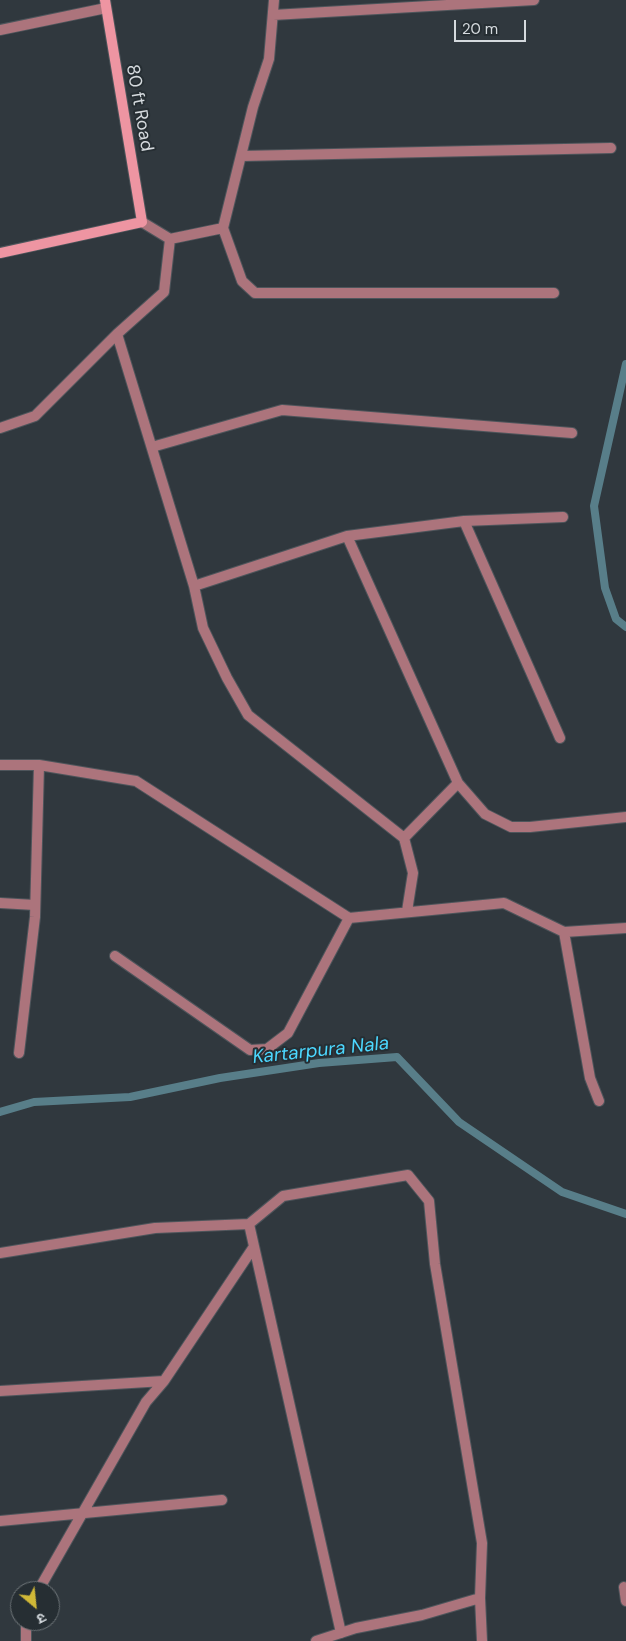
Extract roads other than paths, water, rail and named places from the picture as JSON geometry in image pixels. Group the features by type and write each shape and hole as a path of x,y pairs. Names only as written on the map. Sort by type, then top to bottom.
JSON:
{"street":[{"path":"274,0 269,59 253,107 223,228 242,281 255,293 554,293"},
{"path":"273,15 534,0"},
{"path":"0,30 105,4"},
{"name":"80 ft Road","path":"105,4 142,222"},
{"path":"242,156 611,148"},
{"path":"0,253 142,222 170,239 223,228"},
{"path":"0,428 35,416 117,334 164,292 170,239"},
{"path":"117,334 194,586 203,628 227,678 248,714 404,838 413,873 407,912"},
{"path":"152,447 282,410 572,433"},
{"path":"194,586 347,536 464,521 563,517"},
{"path":"464,521 560,738"},
{"path":"347,536 458,783 485,814 511,826 530,828 626,817"},
{"path":"0,765 39,765 136,781 349,918 504,903 564,932 626,928"},
{"path":"19,1053 35,905 39,765"},
{"path":"404,838 458,783"},
{"path":"0,903 35,905"},
{"path":"115,956 250,1050 267,1049 288,1033 349,918"},
{"path":"564,932 590,1078 599,1101"},
{"path":"0,1253 155,1228 249,1224 283,1196 408,1175 429,1201 435,1264 482,1543 480,1598 482,1641"},
{"path":"249,1224 341,1632"},
{"path":"44,1581 84,1514 146,1402 164,1381 253,1248"},
{"path":"0,1390 164,1381"},
{"path":"0,1521 222,1500"},
{"path":"624,1587 626,1602"},
{"path":"316,1641 341,1632 422,1615 480,1598"}],"waterway":[{"name":"Kartarpura Nala","path":"626,364 594,506 605,588 616,619 626,627"},
{"name":"Kartarpura Nala","path":"0,1112 34,1102 130,1097 220,1078 319,1063 397,1057 459,1122 562,1192 626,1214"}]}
